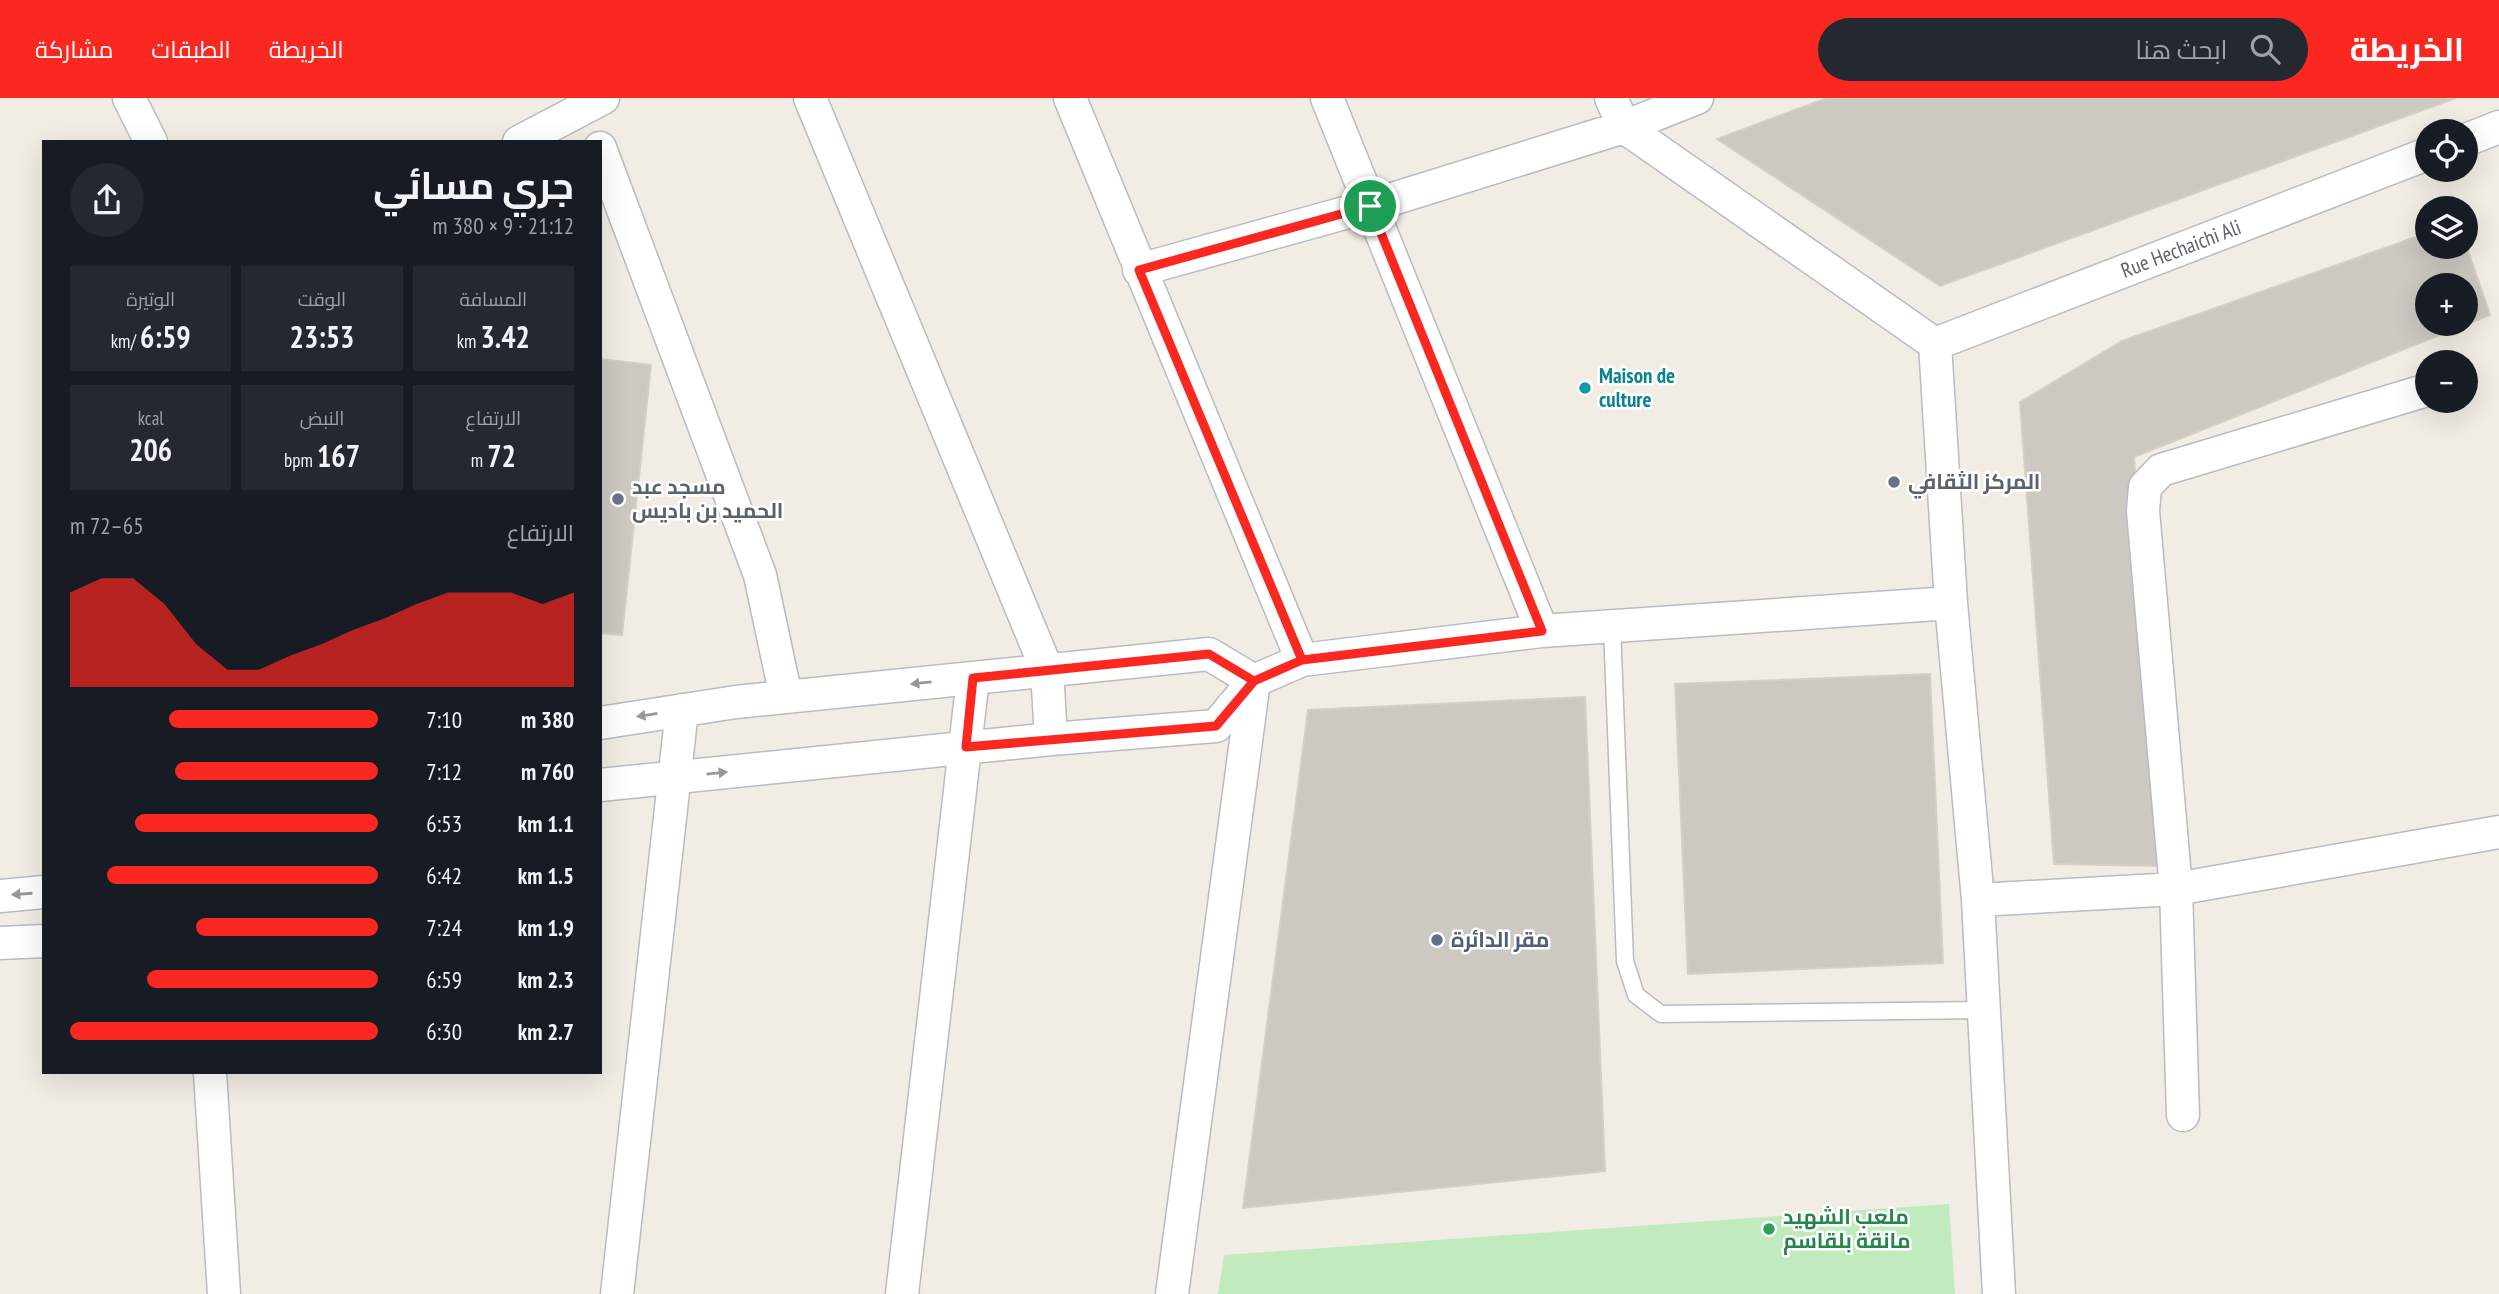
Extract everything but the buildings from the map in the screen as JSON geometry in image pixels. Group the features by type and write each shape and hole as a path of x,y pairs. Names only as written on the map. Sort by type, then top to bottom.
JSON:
{"street":[{"path":"130,98 150,140"},
{"path":"810,98 1047,670 1051,739"},
{"path":"1070,98 1302,660"},
{"path":"1327,98 1542,631"},
{"path":"1611,98 1624,127 1935,344 1951,603 1978,900 1998,1294"},
{"path":"1139,270 1370,206 1624,127 1697,98"},
{"path":"522,140 589,101 598,140"},
{"path":"2478,135 2499,127"},
{"path":"602,153 760,575 786,697"},
{"name":"Rue Hechaichi Ali","path":"1935,344 2415,160"},
{"path":"2183,1115 2176,889 2143,511 2145,487 2161,470 2415,394"},
{"path":"602,785 966,747 1216,726 1254,681 1302,660 1542,631 1951,603"},
{"path":"602,723 786,697 1209,654 1254,681"},
{"path":"902,1294 973,678"},
{"path":"1172,1294 1254,681"},
{"path":"617,1294 682,710"},
{"path":"1978,900 2176,889 2499,832"},
{"path":"0,896 42,892"},
{"path":"0,943 42,941"},
{"path":"210,1074 224,1294"}],"lane":[{"path":"1612,627 1625,961 1636,995 1661,1014 1984,1010"}],"green space":[{"name":"ملعب الشهيد مانقة بلقاسم","path":"1949,1204 1955,1294 1218,1294 1224,1255"}],"place":[{"name":"Maison de culture","path":"1585,388"},
{"name":"المركز الثقافي","path":"1894,482"},
{"name":"مسجد عبد الحميد بن باديس","path":"618,499"},
{"name":"مقر الدائرة","path":"1437,940"},
{"name":"ملعب الشهيد مانقة بلقاسم","path":"1769,1229"}],"route":[{"path":"1370,206 1139,270 1302,660 1254,681 1216,726 966,747 973,678 1209,654 1254,681 1302,660 1542,631 1370,206"}]}
